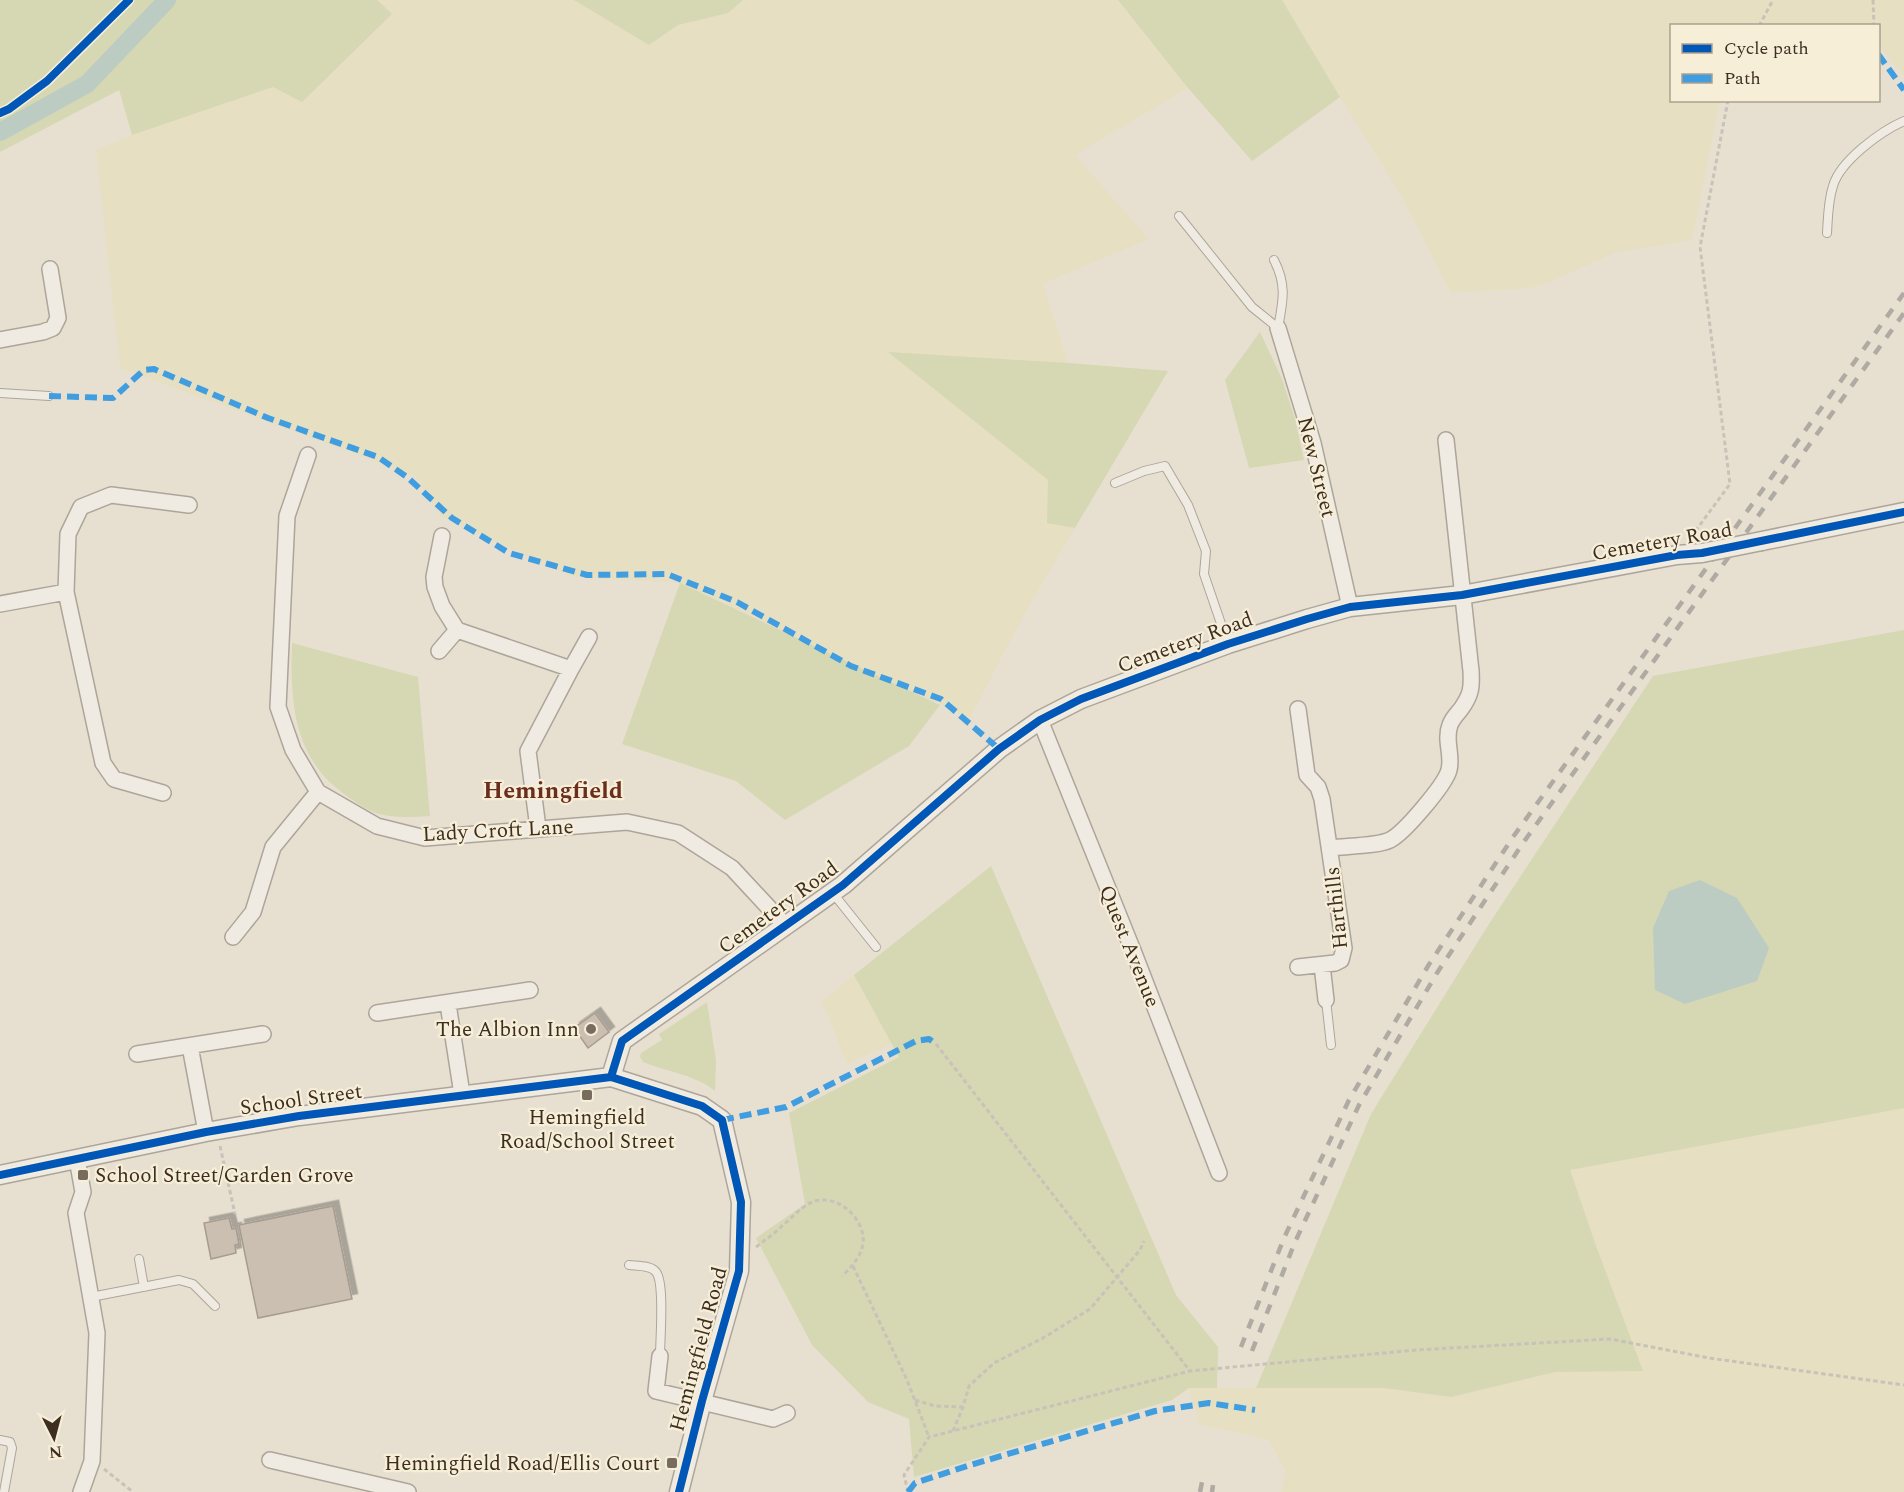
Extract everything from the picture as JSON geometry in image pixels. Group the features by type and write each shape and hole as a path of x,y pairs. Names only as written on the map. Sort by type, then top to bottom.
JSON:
{"street":[{"path":"0,340 53,328 58,318 50,269"},
{"name":"New Street","path":"1278,328 1313,443 1350,607"},
{"name":"Harthills","path":"1331,848 1388,841 1407,826 1443,783 1448,773 1450,724 1468,699 1472,689 1446,440"},
{"name":"Lady Croft Lane","path":"308,455 287,516 278,707 293,750 318,792 377,826 425,838 627,822 678,833 732,868 785,925"},
{"path":"163,793 114,779 103,763 66,592 68,534 81,507 111,495 189,505"},
{"name":"Cemetery Road","path":"611,1077 622,1041 832,892 999,749 1040,720 1081,699 1228,644 1350,607 1462,595 1761,541 1904,512"},
{"path":"442,536 434,577 435,586 442,606 457,630 571,669"},
{"path":"0,604 66,592"},
{"path":"439,651 457,630"},
{"path":"538,828 528,751 589,637"},
{"name":"Harthills","path":"1298,709 1307,775 1320,792 1331,848 1333,878 1344,948 1341,960 1335,963 1298,967"},
{"name":"Quest Avenue","path":"1040,720 1219,1173"},
{"path":"233,937 253,912 273,847 318,792"},
{"path":"1322,965 1326,1000"},
{"path":"377,1013 530,990"},
{"path":"448,1004 462,1094"},
{"path":"136,1054 263,1034"},
{"path":"190,1046 212,1131"},
{"name":"School Street","path":"0,1175 212,1131 299,1116 611,1077"},
{"name":"Hemingfield Road","path":"611,1077 702,1106 722,1120 741,1202 740,1271 702,1401 679,1492"},
{"path":"77,1160 83,1192 76,1213 97,1333 92,1461 81,1492"},
{"path":"660,1356 656,1391 772,1419 787,1413"},
{"path":"270,1460 408,1492"}],"lane":[{"path":"1827,233 1833,184 1841,168 1870,142 1904,120"},
{"path":"1179,216 1252,307 1278,328 1283,298 1282,275 1274,260"},
{"path":"0,393 49,396"},
{"path":"1115,483 1144,471 1165,466 1188,505 1206,550 1204,574 1228,644"},
{"path":"832,892 876,947"},
{"path":"1326,1000 1331,1044"},
{"path":"139,1259 144,1287"},
{"path":"629,1265 652,1268 657,1272 661,1300 660,1356"},
{"path":"91,1297 179,1280 193,1284 215,1306"},
{"path":"0,1440 10,1442 12,1448 4,1492"}],"path":[{"path":"1761,24 1773,0"},
{"path":"1873,0 1874,24"},
{"path":"1677,555 1730,484 1700,247 1728,102"},
{"path":"936,1044 1190,1371"},
{"path":"212,1131 235,1214"},
{"path":"740,1260 801,1209 816,1201 831,1201 844,1206 856,1219 863,1236 860,1252 853,1266 842,1276"},
{"path":"953,1431 969,1386 994,1363 1043,1338 1090,1309 1140,1250 1144,1241"},
{"path":"853,1266 907,1380 929,1437"},
{"path":"908,1492 904,1475 929,1437 1190,1371 1416,1350 1610,1339 1710,1358 1904,1385"},
{"path":"915,1400 935,1406 963,1407"},
{"path":"92,1461 133,1492"}],"shaded area":[{"path":"377,0 574,0 649,45 678,25 728,13 743,0 1118,0 1188,88 1075,155 1149,239 1043,284 1068,363 889,353 1049,480 1047,523 1075,528 1025,613 970,718 680,583 572,577 440,516 415,476 120,368 96,150 132,135 273,87 391,14"},
{"path":"1282,0 1904,0 1904,76 1880,47 1880,24 1670,24 1670,102 1720,102 1692,240 1614,253 1548,283 1529,288 1451,293 1398,190"},
{"path":"1700,880 1737,898 1769,948 1757,981 1685,1004 1655,990 1653,928 1669,891"},
{"path":"854,975 892,1044 847,1064 822,1001"},
{"path":"1904,1108 1904,1492 1281,1492 1285,1471 1269,1440 1199,1424 1189,1388 1384,1388 1451,1397 1555,1372 1642,1371 1570,1170"}],"green space":[{"path":"0,0 377,0 392,14 302,102 273,87 132,135 119,90 0,152"},
{"path":"574,0 743,0 728,13 678,25 649,45"},
{"path":"1118,0 1282,0 1340,97 1252,161 1188,88"},
{"path":"1260,332 1282,379 1295,419 1304,460 1249,468 1225,380"},
{"path":"888,352 1168,371 1075,528 1047,523 1048,480"},
{"path":"680,583 940,705 909,746 785,820 736,781 622,744"},
{"path":"1904,630 1904,1108 1570,1170 1643,1371 1555,1372 1451,1397 1384,1388 1256,1388 1371,1114 1487,927 1653,676"},
{"path":"292,643 418,677 430,816 395,817 369,810 329,781 315,765 305,747 294,708"},
{"path":"991,866 1176,1295 1218,1347 1217,1388 1189,1388 1172,1400 914,1477 909,1419 868,1402 812,1345 756,1238 805,1204 789,1113 899,1057 854,975"},
{"path":"707,1002 716,1060 715,1091 692,1078 643,1062 640,1057 641,1053 662,1040 659,1034"}],"building":[{"path":"595,1013 609,1032 588,1048 574,1028"},
{"path":"333,1206 352,1299 258,1318 239,1225"},
{"path":"229,1218 232,1229 236,1228 239,1244 235,1245 236,1253 211,1259 204,1223"}],"waterway":[{"path":"0,132 87,84 167,0"}],"railway":[{"path":"1241,1347 1284,1238 1349,1100 1428,966 1513,837 1904,293"},
{"path":"1252,1351 1295,1242 1359,1105 1437,973 1523,843 1904,313"},
{"path":"1200,1492 1202,1482"},
{"path":"1212,1492 1213,1485"}],"marked path":[{"path":"1880,57 1904,90"},
{"path":"49,396 113,398 144,370 154,369 268,418 378,457 407,477 452,518 509,553 587,575 667,574 737,602 851,666 941,699 999,749"},
{"path":"722,1120 786,1107 916,1041 929,1039 936,1044"},
{"path":"908,1492 915,1483 1155,1411 1209,1403 1255,1410"}],"cycle path":[{"path":"0,113 47,81 129,0"},
{"path":"611,1077 622,1041 843,885 999,749 1040,720 1081,699 1228,644 1350,607 1462,595 1677,555 1702,553 1904,512"},
{"path":"0,1175 206,1132 299,1116 611,1077 702,1106 722,1120 741,1202 739,1271 679,1492"}],"place":[{"name":"The Albion Inn","path":"591,1029"},
{"name":"Hemingfield Road/School Street","path":"587,1095"},
{"name":"School Street/Garden Grove","path":"83,1175"},
{"name":"Hemingfield Road/Ellis Court","path":"672,1463"}],"district":[{"name":"Hemingfield","path":"553,790"}]}
